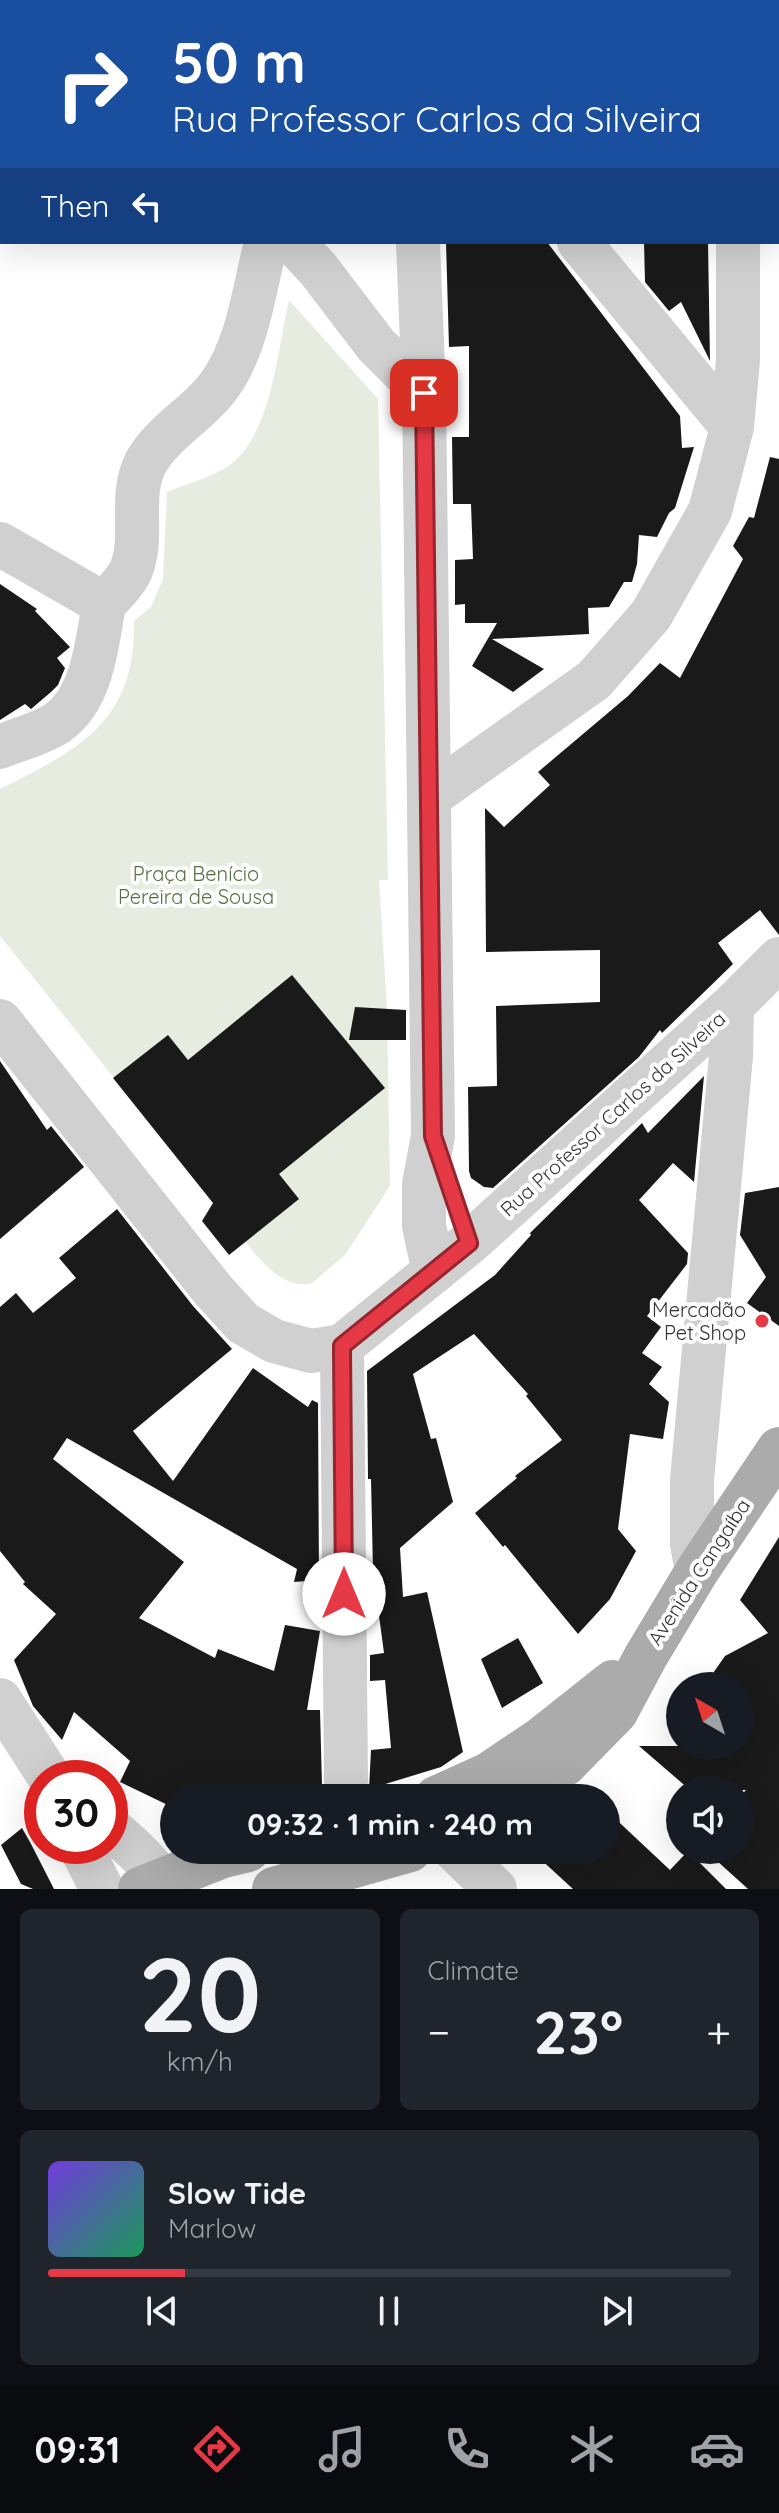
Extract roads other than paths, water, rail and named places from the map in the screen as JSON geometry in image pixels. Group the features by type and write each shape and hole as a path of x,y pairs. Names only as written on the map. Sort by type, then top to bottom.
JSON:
{"main road":[{"name":"Avenida Cangaíba","path":"536,1784 565,1764 616,1712 697,1571 779,1449"},
{"name":"Avenida Cangaíba","path":"467,1784 489,1774 515,1756 646,1656"},
{"path":"155,1886 205,1864"},
{"path":"274,1889 361,1864"}],"street":[{"path":"0,747 58,722 76,702 92,668 104,604 130,572 135,553 138,482 147,460 200,407 232,366 242,339 266,244"},
{"path":"295,244 376,345 424,393"},
{"path":"418,244 424,393 433,1136 424,1184 424,1226 434,1272"},
{"path":"581,244 732,427"},
{"path":"429,797 594,680 651,615 710,511 732,427 738,360 738,244"},
{"path":"0,544 104,604"},
{"name":"Rua Professor Carlos da Silveira","path":"342,1346 469,1243 732,1006 779,959"},
{"path":"697,1571 692,1544 693,1469 731,1056 732,1006"},
{"path":"0,1021 213,1290 243,1323 274,1341 311,1351 342,1346 346,1781"},
{"path":"433,1136 469,1243"},
{"path":"0,1700 39,1760"},
{"path":"128,1843 155,1886"},
{"path":"89,1864 102,1889"},
{"path":"469,1864 495,1889"}],"place":[{"name":"Mercadão Pet Shop","path":"762,1321"}],"park label":[{"name":"Praça Benício Pereira de Sousa","path":"196,886"}]}
